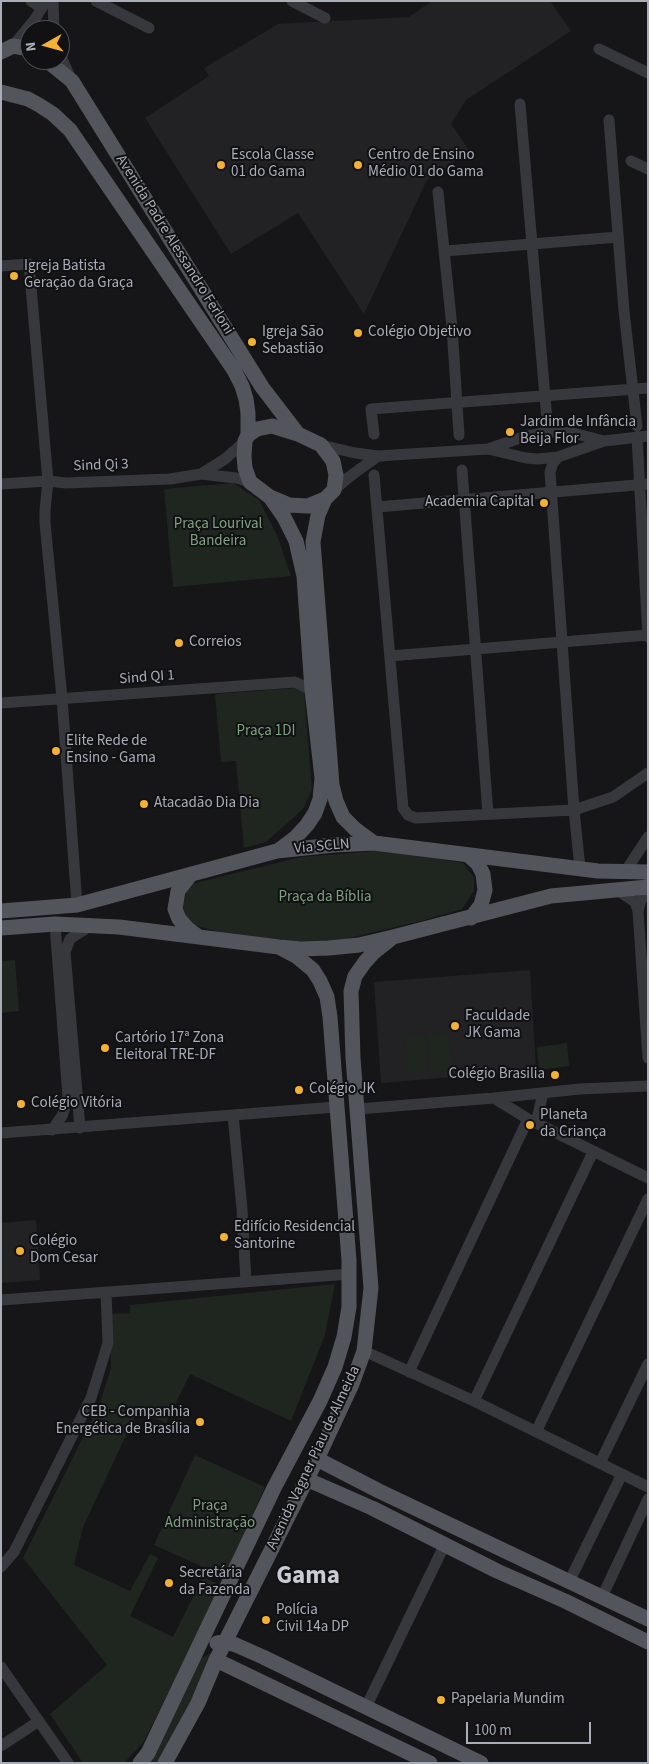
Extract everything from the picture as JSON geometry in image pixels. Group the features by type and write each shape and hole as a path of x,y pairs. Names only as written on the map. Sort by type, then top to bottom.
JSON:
{"main road":[{"path":"7,49 20,49"},
{"name":"Avenida Padre Alessandro Ferloni","path":"58,70 72,81 262,387 298,434"},
{"name":"Avenida Padre Alessandro Ferloni","path":"1,92 28,99 53,114 70,130 235,372 246,399 248,413 247,438"},
{"path":"97,168 110,165 120,157"},
{"path":"110,189 114,181 120,176 129,173"},
{"path":"330,494 308,506 290,505 270,497 250,482 245,468 244,456 247,438 257,429 272,426 298,434 321,445 333,461 336,475 330,494 318,515 313,542 332,785 343,817 374,843"},
{"path":"270,497 284,517 296,541 304,576 312,690 322,778 320,799 315,813 295,838 277,851"},
{"name":"Via SCLN","path":"1,911 77,905 277,851 334,845 374,843 598,871 648,872"},
{"path":"468,855 478,864 483,874 485,890 481,904 471,918"},
{"path":"191,874 178,891 175,909 179,919 198,937"},
{"path":"1,928 55,924 119,927 279,947 302,949 330,948 358,945 393,937 551,896 648,888"},
{"name":"Avenida Vagner Piau de Almeida","path":"165,1763 198,1703 216,1660 317,1459 352,1384 364,1351 371,1288 353,1058 351,991 355,976 374,952 393,937"},
{"name":"Avenida Vagner Piau de Almeida","path":"140,1763 148,1753 274,1488 320,1401 335,1368 344,1337 349,1307 350,1274 327,997 320,981 305,962 279,947"},
{"path":"333,1061 339,1055 353,1058"},
{"path":"340,1146 343,1158 347,1160 356,1156 360,1147"},
{"path":"320,1401 322,1410 325,1413 333,1415 338,1412"},
{"path":"308,1424 315,1420 322,1424 325,1439"},
{"path":"317,1459 379,1491 648,1619"},
{"path":"306,1479 372,1508 498,1571 565,1601 648,1642"},
{"path":"372,1508 371,1498 379,1491"},
{"path":"546,1593 553,1586 554,1575"},
{"path":"565,1601 564,1596 569,1582"},
{"path":"194,1658 206,1647 225,1642 263,1657 476,1761"},
{"path":"216,1660 430,1763"}],"street":[{"path":"7,49 44,4 31,1"},
{"path":"53,1 54,20"},
{"path":"96,1 150,28"},
{"path":"292,1 325,18"},
{"path":"599,49 648,73"},
{"path":"67,70 72,81"},
{"path":"520,104 548,432"},
{"path":"390,656 648,636 641,433 632,390 609,120"},
{"path":"631,160 648,169"},
{"path":"438,192 445,251 459,435"},
{"path":"445,251 618,237"},
{"path":"1,266 29,264 48,481 45,523 62,698 77,905"},
{"path":"374,434 371,409 648,388"},
{"path":"321,445 378,456 488,449 523,437 548,432 573,433 604,441"},
{"path":"573,433 575,445 573,453"},
{"path":"488,449 526,458 558,457 604,441 641,433"},
{"path":"523,437 521,450 526,458"},
{"path":"207,473 247,438"},
{"path":"330,494 349,476 378,456"},
{"path":"558,457 553,462 550,472 551,492 574,810 580,868"},
{"path":"538,459 544,462 550,472"},
{"path":"462,470 488,814"},
{"path":"207,473 250,482"},
{"name":"Sind Qi 3","path":"1,484 48,481 66,483 170,479 207,473"},
{"path":"374,475 405,812 416,818 574,810 613,797 648,773"},
{"path":"377,507 643,484"},
{"path":"311,670 295,682 312,690"},
{"name":"Sind QI 1","path":"1,703 295,682"},
{"path":"625,872 648,837"},
{"path":"617,890 635,902 638,911 648,1058"},
{"path":"638,911 641,900 648,893"},
{"path":"52,1130 62,1116 68,1097 55,924"},
{"path":"80,1128 65,952 66,944 70,939 90,926"},
{"path":"358,1108 494,1098 580,1089 648,1086"},
{"path":"409,1372 532,1121 543,1093"},
{"path":"494,1098 532,1121 648,1178"},
{"path":"1,1133 336,1107"},
{"path":"233,1115 242,1209 246,1282"},
{"path":"474,1401 593,1152"},
{"path":"536,1432 648,1199"},
{"path":"1,1300 350,1274"},
{"path":"1,1567 14,1552 92,1398 108,1343 106,1292"},
{"path":"364,1351 474,1401 648,1487"},
{"path":"600,1464 648,1364"},
{"path":"569,1582 622,1474"},
{"path":"602,1596 648,1499"},
{"path":"366,1707 445,1544"},
{"path":"1,1667 68,1763"},
{"path":"1,1746 39,1720"}],"shaded area":[{"name":"Centro de Ensino Médio 01 do Gama","path":"432,1 550,1 571,31 466,100 451,124 470,151 427,180 364,314 298,213 231,254 145,118 209,76 204,68 278,24 409,17"},
{"name":"Faculdade JK Gama","path":"530,970 536,1070 381,1083 374,982"},
{"name":"Colégio Dom Cesar","path":"36,1220 40,1280 1,1283 1,1223"}],"green space":[{"name":"Praça Lourival Bandeira","path":"233,483 259,500 277,535 291,576 173,587 164,489"},
{"name":"Praça 1DI","path":"295,688 304,691 312,790 303,809 266,842 244,848 236,761 221,762 215,694"},
{"name":"Praça da Bíblia","path":"389,850 463,863 474,877 474,891 462,909 421,921 332,942 296,941 226,934 187,923 181,905 191,884 301,857"},
{"path":"15,960 19,1011 1,1013 1,961"},
{"path":"449,1033 452,1070 431,1072 427,1035"},
{"path":"425,1035 428,1072 408,1074 405,1037"},
{"path":"567,1043 569,1066 539,1070 537,1047"},
{"path":"335,1284 325,1335 291,1421 190,1374 166,1423 138,1410 83,1527 74,1565 130,1591 150,1554 158,1558 130,1616 173,1637 203,1577 219,1585 192,1646 143,1743 124,1763 83,1763 50,1714 107,1665 23,1558 100,1403 111,1368 111,1314 130,1313 130,1305"},
{"name":"Praça Administração","path":"195,1455 265,1487 225,1577 154,1545"},
{"path":"216,1650 160,1763 144,1763 200,1659"}],"place":[{"name":"Escola Classe 01 do Gama","path":"221,165"},
{"name":"Centro de Ensino Médio 01 do Gama","path":"358,165"},
{"name":"Igreja Batista Geração da Graça","path":"14,276"},
{"name":"Colégio Objetivo","path":"358,333"},
{"name":"Igreja São Sebastião","path":"252,342"},
{"name":"Jardim de Infância Beija Flor","path":"510,432"},
{"name":"Academia Capital","path":"544,503"},
{"name":"Correios","path":"179,643"},
{"name":"Elite Rede de Ensino - Gama","path":"56,751"},
{"name":"Atacadão Dia Dia","path":"144,804"},
{"name":"Faculdade JK Gama","path":"455,1026"},
{"name":"Cartório 17ª Zona Eleitoral TRE-DF","path":"105,1048"},
{"name":"Colégio Brasilia","path":"555,1075"},
{"name":"Colégio JK","path":"299,1090"},
{"name":"Colégio Vitória","path":"21,1104"},
{"name":"Planeta da Criança","path":"530,1125"},
{"name":"Edifício Residencial Santorine","path":"224,1237"},
{"name":"Colégio Dom Cesar","path":"20,1251"},
{"name":"CEB - Companhia Energética de Brasília","path":"200,1422"},
{"name":"Secretária da Fazenda","path":"169,1583"},
{"name":"Polícia Civil 14a DP","path":"266,1620"},
{"name":"Papelaria Mundim","path":"441,1700"}],"district":[{"name":"Gama","path":"308,1578"}]}
